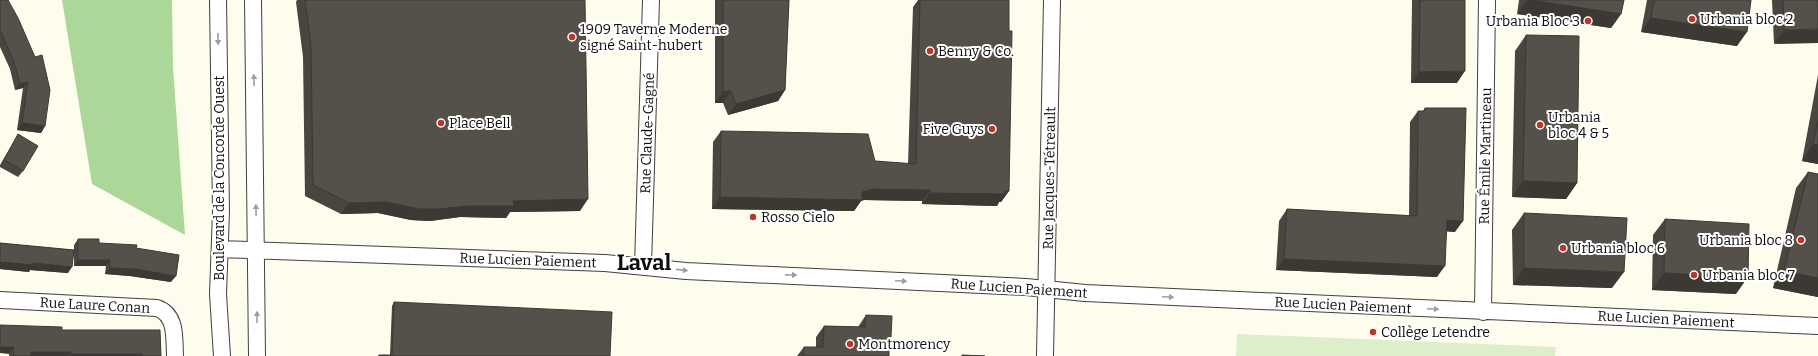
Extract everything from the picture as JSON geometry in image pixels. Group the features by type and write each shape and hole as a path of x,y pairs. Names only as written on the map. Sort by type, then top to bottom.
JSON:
{"street":[{"name":"Boulevard de la Concorde Ouest","path":"218,0 220,249 218,294 222,356"},
{"path":"253,0 257,356"},
{"name":"Rue Claude-Gagné","path":"643,266 651,0"},
{"name":"Rue Jacques-Tétreault","path":"1045,356 1052,0"},
{"name":"Rue Émile Martineau","path":"1483,312 1487,0"},
{"name":"Rue Lucien Paiement","path":"220,249 256,249 643,266 686,271 1046,289 1085,293 1818,326"},
{"name":"Rue Laure Conan","path":"0,300 157,308 165,311 170,317 174,333 174,356"}],"green space":[{"path":"62,0 172,0 173,67 185,235 92,184"},
{"path":"1237,334 1556,347 1555,356 1236,356"}],"building":[{"path":"0,0 8,0 18,18 35,57 42,55 50,90 45,126 22,123 28,82 20,84 14,62 0,30"},
{"name":"Place Bell","path":"305,0 585,0 588,199 513,201 514,206 468,206 419,209 386,202 349,203 313,185 311,46"},
{"path":"723,0 789,0 785,90 736,104 731,91 723,92"},
{"path":"920,0 1009,0 1009,31 1012,31 1009,191 1005,191 1005,194 930,193 930,190 872,189 862,192 862,200 720,197 721,131 868,134 875,161 916,164"},
{"path":"1420,0 1465,0 1465,71 1419,72"},
{"path":"1531,0 1624,0 1621,14"},
{"path":"1654,0 1751,0 1747,32 1651,18"},
{"path":"1783,0 1818,0 1818,29 1784,30"},
{"name":"Urbania bloc 4 & 5","path":"1526,35 1579,36 1577,183 1523,181"},
{"path":"1425,108 1466,108 1463,221 1447,220 1445,266 1284,259 1287,209 1417,216 1418,111 1424,111"},
{"path":"1818,120 1818,145 1813,144"},
{"path":"18,134 38,146 23,171 4,160"},
{"path":"1808,172 1818,174 1818,278 1784,271"},
{"name":"Urbania bloc 6","path":"1524,213 1627,218 1624,272 1524,268"},
{"path":"1665,219 1749,224 1748,277 1664,273"},
{"path":"78,239 99,239 99,243 137,245 136,248 179,255 176,276 135,269 110,268 110,260 78,260"},
{"path":"0,243 74,250 72,267 33,263 33,265 0,262"},
{"path":"394,302 612,312 610,356 379,356 392,355"},
{"path":"866,315 892,316 891,337 889,337 889,356 803,356 804,347 823,347 824,326 865,327"},
{"path":"0,325 62,327 62,330 160,330 161,356 142,356 142,354 71,354 71,352 31,352 31,356 13,356 14,347 0,347"},
{"path":"962,355 985,356 962,356"}],"place":[{"name":"Urbania bloc 2","path":"1692,19"},
{"name":"Urbania Bloc 3","path":"1588,21"},
{"name":"1909 Taverne Moderne signé Saint-hubert","path":"572,37"},
{"name":"Benny & Co.","path":"930,51"},
{"name":"Place Bell","path":"441,123"},
{"name":"Urbania bloc 4 & 5","path":"1540,125"},
{"name":"Five Guys","path":"992,129"},
{"name":"Rosso Cielo","path":"753,217"},
{"name":"Urbania bloc 8","path":"1801,240"},
{"name":"Urbania bloc 6","path":"1563,248"},
{"name":"Urbania bloc 7","path":"1694,275"},
{"name":"Collège Letendre","path":"1373,332"},
{"name":"Montmorency","path":"850,344"}],"district":[{"name":"Laval","path":"644,262"}]}
